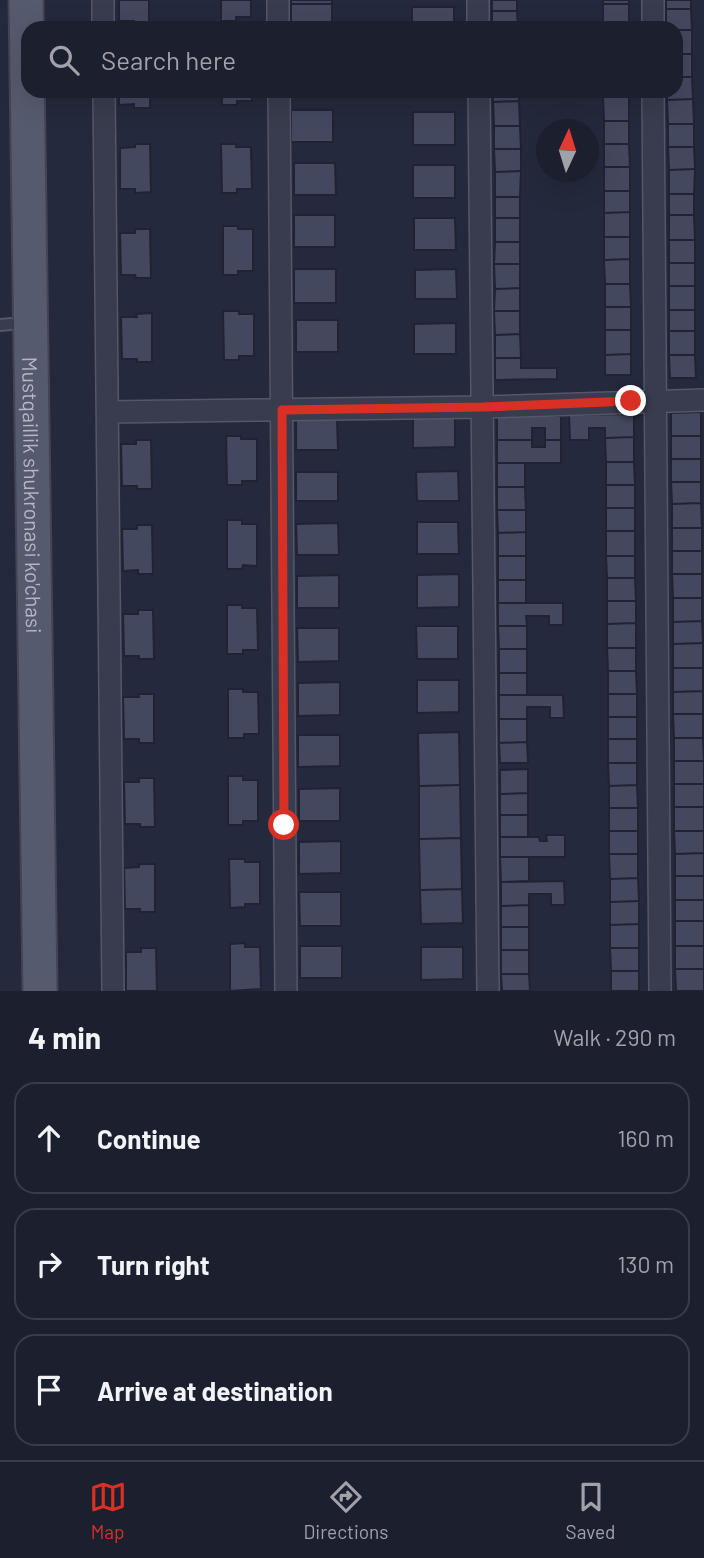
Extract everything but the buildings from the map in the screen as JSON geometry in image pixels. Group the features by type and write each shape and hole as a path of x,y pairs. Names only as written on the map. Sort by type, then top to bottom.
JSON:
{"main road":[{"name":"Mustqaillik shukronasi ko'chasi","path":"7,0 6,324 19,991"},
{"name":"Mustqaillik shukronasi ko'chasi","path":"26,0 26,21"},
{"name":"Mustqaillik shukronasi ko'chasi","path":"27,98 40,991"}],"street":[{"path":"103,0 103,21"},
{"path":"278,0 278,21"},
{"path":"478,0 478,21"},
{"path":"653,0 653,21"},
{"path":"104,98 113,991"},
{"path":"279,98 286,991"},
{"path":"479,98 488,991"},
{"path":"653,98 660,991"},
{"path":"108,412 483,407 704,400"}],"route":[{"path":"284,825 282,410 483,407 631,401"}]}
